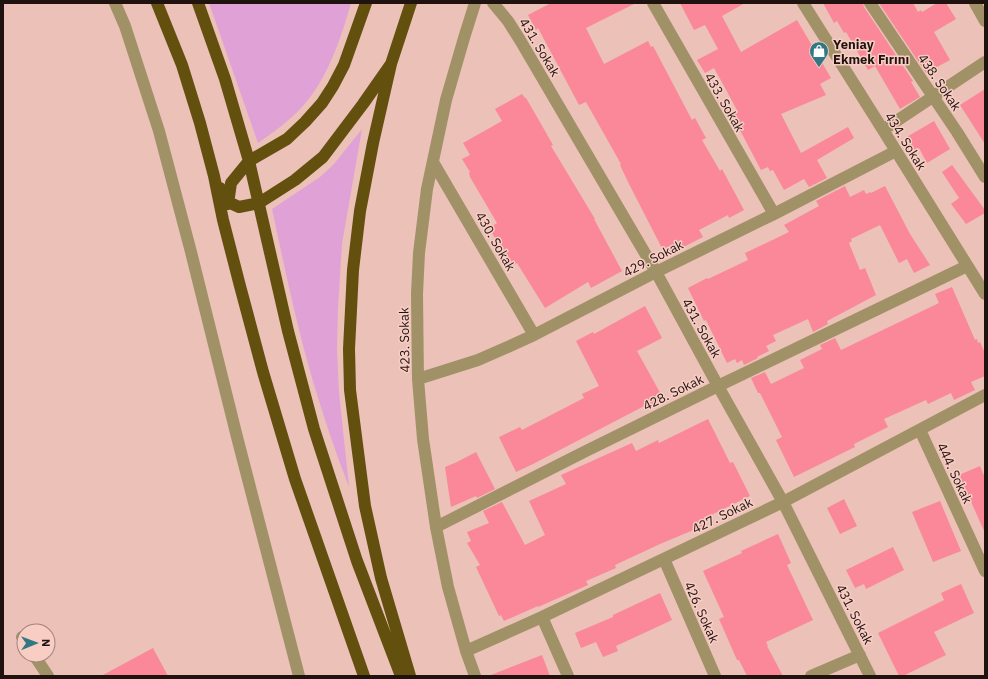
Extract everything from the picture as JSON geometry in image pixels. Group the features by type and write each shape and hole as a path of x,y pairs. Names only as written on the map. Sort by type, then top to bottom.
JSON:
{"highway":[{"path":"157,3 182,65 200,123 240,286 263,372 295,479 364,676"},
{"path":"198,3 225,79 249,161 288,331 314,429 357,561 401,676"},
{"path":"225,227 231,183 249,161 287,138 305,122 322,103 344,65 366,3"},
{"path":"410,676 382,578 365,506 350,390 349,349 353,270 360,211 373,143 391,64 411,3"},
{"path":"214,176 228,202 239,207 259,203 296,180 322,157 363,104 391,64"}],"street":[{"path":"115,3 125,26 160,131 299,676"},
{"name":"423. Sokak","path":"475,3 446,100 433,162 419,253 417,294 418,379 422,439 436,527 448,587 466,651 475,676"},
{"name":"431. Sokak","path":"493,3 508,21 520,40 656,272 783,502 870,676"},
{"name":"433. Sokak","path":"653,3 774,214"},
{"name":"434. Sokak","path":"803,3 985,294"},
{"name":"438. Sokak","path":"870,3 957,132 985,177"},
{"path":"975,3 985,21"},
{"path":"883,130 985,62"},
{"name":"429. Sokak","path":"418,379 478,360 534,335 896,151"},
{"name":"430. Sokak","path":"433,162 534,335"},
{"name":"428. Sokak","path":"436,527 718,386 967,266"},
{"name":"427. Sokak","path":"466,651 783,502 985,395"},
{"name":"444. Sokak","path":"920,430 981,552 985,571"},
{"name":"426. Sokak","path":"664,559 715,676"},
{"path":"542,616 568,676"},
{"path":"811,676 860,655"},
{"path":"39,663 48,676"}],"shaded area":[{"path":"209,3 351,3 333,57 320,83 303,106 293,116 258,143"},
{"path":"362,129 342,244 338,308 337,349 339,393 349,487 325,419 306,357 290,294 272,209 320,177 334,164"}],"building":[{"path":"551,3 636,3 586,28 604,64 648,41 651,47 653,46 692,120 695,118 706,138 702,140 720,171 722,169 744,210 729,218 728,215 699,230 703,237 666,256 629,184 620,165 621,164 586,102 579,105 538,28 536,30 528,15"},
{"path":"680,3 745,3 722,16 741,52 797,20 831,78 820,84 826,95 781,114 801,153 848,127 854,138 817,160 827,178 809,187 804,179 784,190 773,170 770,171 768,167 761,170 732,115 738,112 714,68 705,73 697,60 718,49 705,25 694,30"},
{"path":"823,3 863,3 864,7 913,81 911,82 920,97 900,109 875,66 868,70 846,32 844,33 837,21 834,23"},
{"path":"879,3 913,3 918,12 921,10 922,12 937,3 946,3 956,19 934,32 950,60 926,73"},
{"path":"985,89 985,144 960,105"},
{"path":"522,94 526,98 553,145 551,146 595,219 622,271 591,288 588,282 545,308 517,263 512,266 489,228 497,223 470,177 470,172 462,159 470,155 463,143 502,121 495,109"},
{"path":"934,121 950,149 927,163 919,148 913,152 905,138"},
{"path":"952,165 985,210 985,213 966,224 951,204 959,198 942,172"},
{"path":"845,186 850,197 864,190 866,194 871,193 885,186 910,234 930,265 914,273 907,259 899,263 880,225 851,239 852,241 849,243 860,270 865,268 876,295 827,321 828,324 813,332 808,319 773,335 776,341 766,346 769,351 744,365 742,360 737,363 735,359 727,363 706,320 704,321 688,288 748,260 745,253 789,232 784,225 819,206 816,201"},
{"path":"952,287 975,340 977,339 978,343 980,342 985,353 985,376 971,382 975,390 954,400 951,393 928,404 926,400 884,419 888,427 854,444 855,447 794,477 776,440 782,437 751,378 765,372 771,384 804,368 800,360 822,349 820,345 835,338 841,350 939,303 935,294"},
{"path":"645,306 662,338 637,351 663,398 649,406 648,404 516,472 499,437 520,427 522,430 584,398 582,394 599,386 576,341 593,332 594,334"},
{"path":"708,419 730,463 733,462 750,496 701,520 703,526 615,565 616,568 586,581 588,585 504,621 501,615 499,616 476,567 480,565 467,543 471,541 467,532 489,523 483,511 502,502 525,545 545,535 529,501 566,484 561,475 632,443 636,451 658,440 659,443"},
{"path":"476,452 495,489 477,498 476,496 451,507 445,467"},
{"path":"980,466 985,478 985,533 959,475"},
{"path":"844,499 857,526 840,534 827,508"},
{"path":"940,501 961,551 933,562 912,512"},
{"path":"778,534 791,563 787,565 813,620 766,642 783,676 747,676 739,660 737,660 719,619 724,617 703,571"},
{"path":"893,547 904,570 866,589 864,584 855,588 846,570"},
{"path":"961,584 974,613 934,632 946,655 903,676 899,676 878,633 944,600 941,593"},
{"path":"660,593 672,620 616,646 618,651 603,657 596,642 581,648 575,633 613,617 613,615"},
{"path":"153,648 168,676 101,676"},
{"path":"542,655 550,676 491,675"}],"place":[{"name":"Yeniay Ekmek Fırını","path":"819,68"}]}
